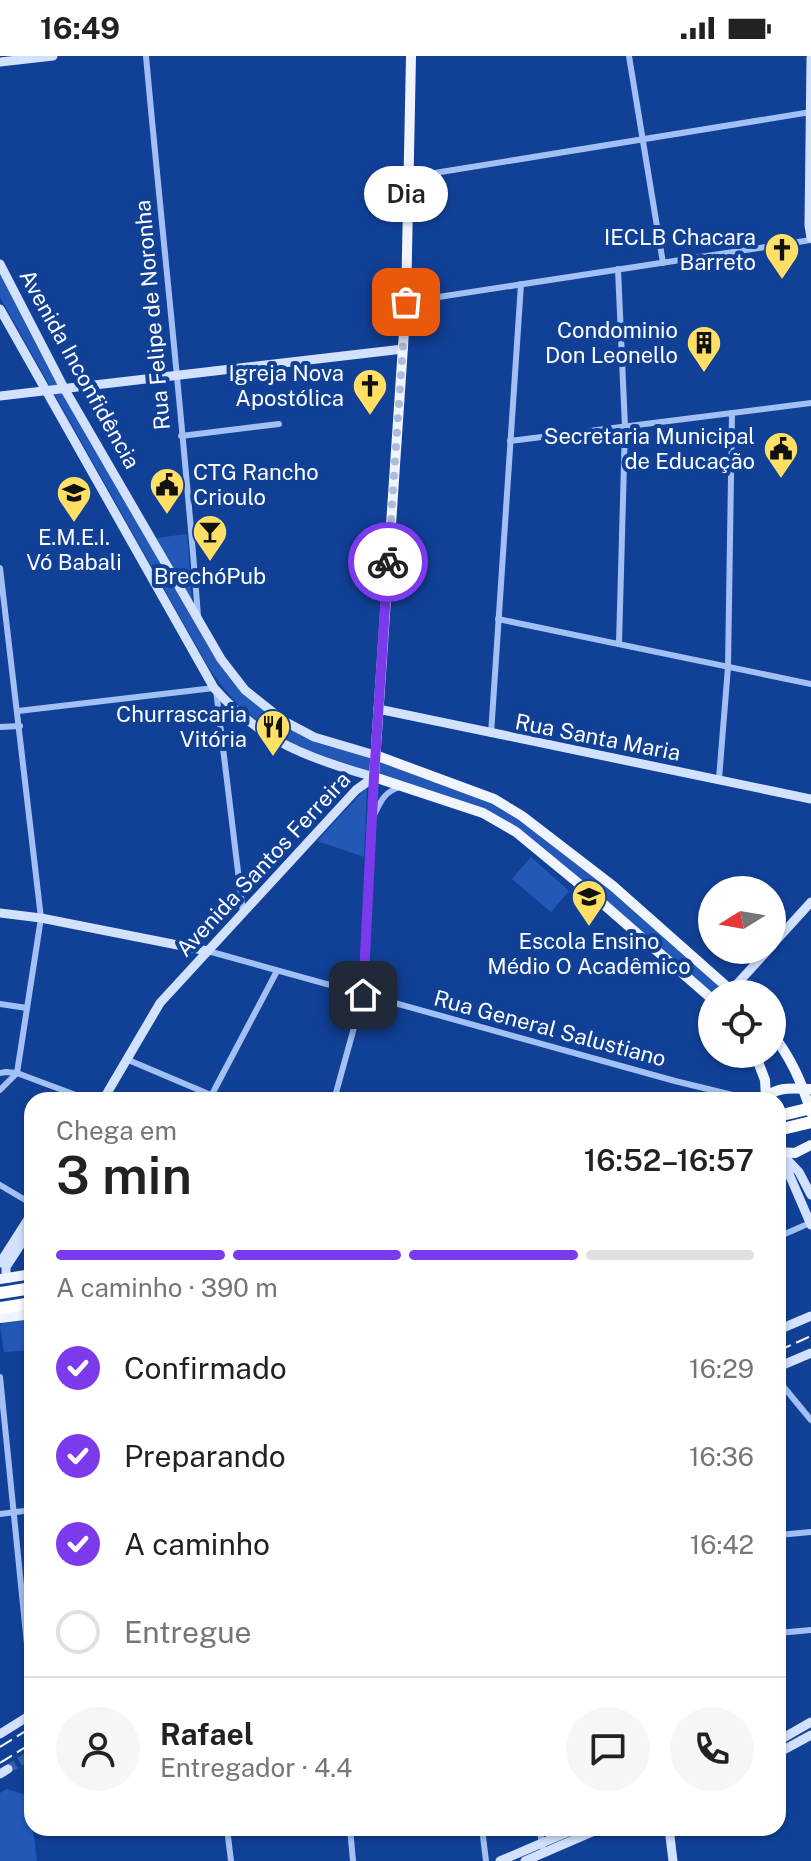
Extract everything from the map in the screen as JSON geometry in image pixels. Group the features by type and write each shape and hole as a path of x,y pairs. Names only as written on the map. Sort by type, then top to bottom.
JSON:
{"highway":[{"path":"786,1115 811,1111"},
{"path":"786,1128 811,1122"},
{"path":"2,1284 24,1289"},
{"path":"0,1308 24,1304"}],"main road":[{"name":"Avenida Santos Ferreira","path":"374,777 406,302 411,56"},
{"name":"Avenida Inconfidência","path":"375,755 494,799 522,816 613,886 715,980"},
{"name":"Avenida Inconfidência","path":"374,777 483,813 516,832 698,987"},
{"path":"786,1053 808,1087 811,1111"},
{"path":"761,1068 764,1092"},
{"path":"776,1092 783,1088 808,1087"},
{"path":"786,1151 800,1152 811,1145"},
{"path":"2,1284 24,1277"},
{"path":"0,1318 24,1315"}],"street":[{"path":"0,62 53,56"},
{"name":"Rua Felipe de Noronha","path":"146,56 199,619"},
{"path":"629,56 663,263"},
{"path":"406,302 811,239 811,58"},
{"path":"410,177 811,112"},
{"name":"Avenida Inconfidência","path":"0,264 64,388 221,659 245,690 284,721 314,737 375,755"},
{"path":"618,269 625,427 619,644"},
{"path":"491,734 521,284"},
{"name":"Avenida Inconfidência","path":"0,309 215,689 244,719 280,743 313,758 374,777"},
{"path":"0,396 403,349"},
{"path":"510,441 811,403"},
{"path":"719,779 728,667 732,413"},
{"path":"181,436 279,424"},
{"path":"0,568 41,918 17,1073 0,1090"},
{"path":"498,619 811,684"},
{"path":"0,641 9,640"},
{"path":"18,711 215,689 243,913"},
{"path":"217,711 229,703"},
{"name":"Rua Santa Maria","path":"378,709 811,799"},
{"path":"0,727 20,726"},
{"path":"336,1092 363,995 374,777"},
{"name":"Avenida Santos Ferreira","path":"107,1092 160,1003 356,790 374,777"},
{"path":"372,818 383,796 401,787"},
{"path":"786,930 811,902"},
{"name":"Rua General Salustiano","path":"0,913 41,918 208,951 717,1092"},
{"path":"739,980 755,964"},
{"path":"213,1092 277,971"},
{"path":"0,1004 27,1008"},
{"path":"126,1059 197,1092"},
{"path":"0,1073 17,1073 68,1092"},
{"path":"786,1157 809,1191"},
{"path":"786,1167 811,1224 786,1234"},
{"path":"0,1185 24,1199"},
{"path":"0,1263 24,1226"},
{"path":"2,1284 6,1267 24,1239"},
{"path":"786,1327 811,1316"},
{"path":"786,1364 811,1353"},
{"path":"0,1377 24,1617"},
{"path":"786,1390 811,1420"},
{"path":"0,1514 24,1511"},
{"path":"786,1534 811,1532"},
{"path":"786,1632 811,1630"},
{"path":"0,1734 24,1719"},
{"path":"786,1736 811,1722"},
{"path":"786,1749 811,1735"},
{"path":"228,1836 231,1861"},
{"path":"351,1836 353,1861"},
{"path":"483,1836 486,1861"},
{"path":"540,1836 542,1848"},
{"path":"525,1861 563,1836"},
{"path":"500,1861 577,1836"},
{"path":"670,1836 673,1861"}],"shaded area":[{"path":"0,270 217,659 283,724 491,800 521,818 609,888 714,980 698,980 698,983 486,811 306,750 271,731 241,708 207,665 0,297"},
{"path":"187,534 192,602 156,538"},
{"path":"367,787 364,857 317,841"},
{"path":"531,857 569,891 551,912 512,879"},
{"path":"24,1319 24,1351 4,1352 0,1326 3,1322"},
{"path":"7,1789 24,1794 24,1836 34,1836 37,1861 0,1861 0,1793"}],"tunnel":[{"path":"8,1769 24,1759"}],"railway":[{"path":"786,1347 811,1336"},
{"path":"0,1747 24,1732"},
{"path":"0,1763 24,1748"}],"way so far":[{"path":"388,562 406,302"}],"place":[{"name":"IECLB Chacara Barreto","path":"782,281"},
{"name":"Dia","path":"406,302"},
{"name":"Condominio Don Leonello","path":"704,374"},
{"name":"Igreja Nova Apostólica","path":"370,417"},
{"name":"Secretaria Municipal de Educação","path":"781,480"},
{"name":"CTG Rancho Crioulo","path":"167,516"},
{"name":"E.M.E.I. Vó Babali","path":"74,524"},
{"name":"BrechóPub","path":"210,563"},
{"name":"Churrascaria Vitória","path":"273,758"},
{"name":"Escola Ensino Médio O Acadêmico","path":"589,928"}],"route":[{"path":"363,995 388,562"}]}
